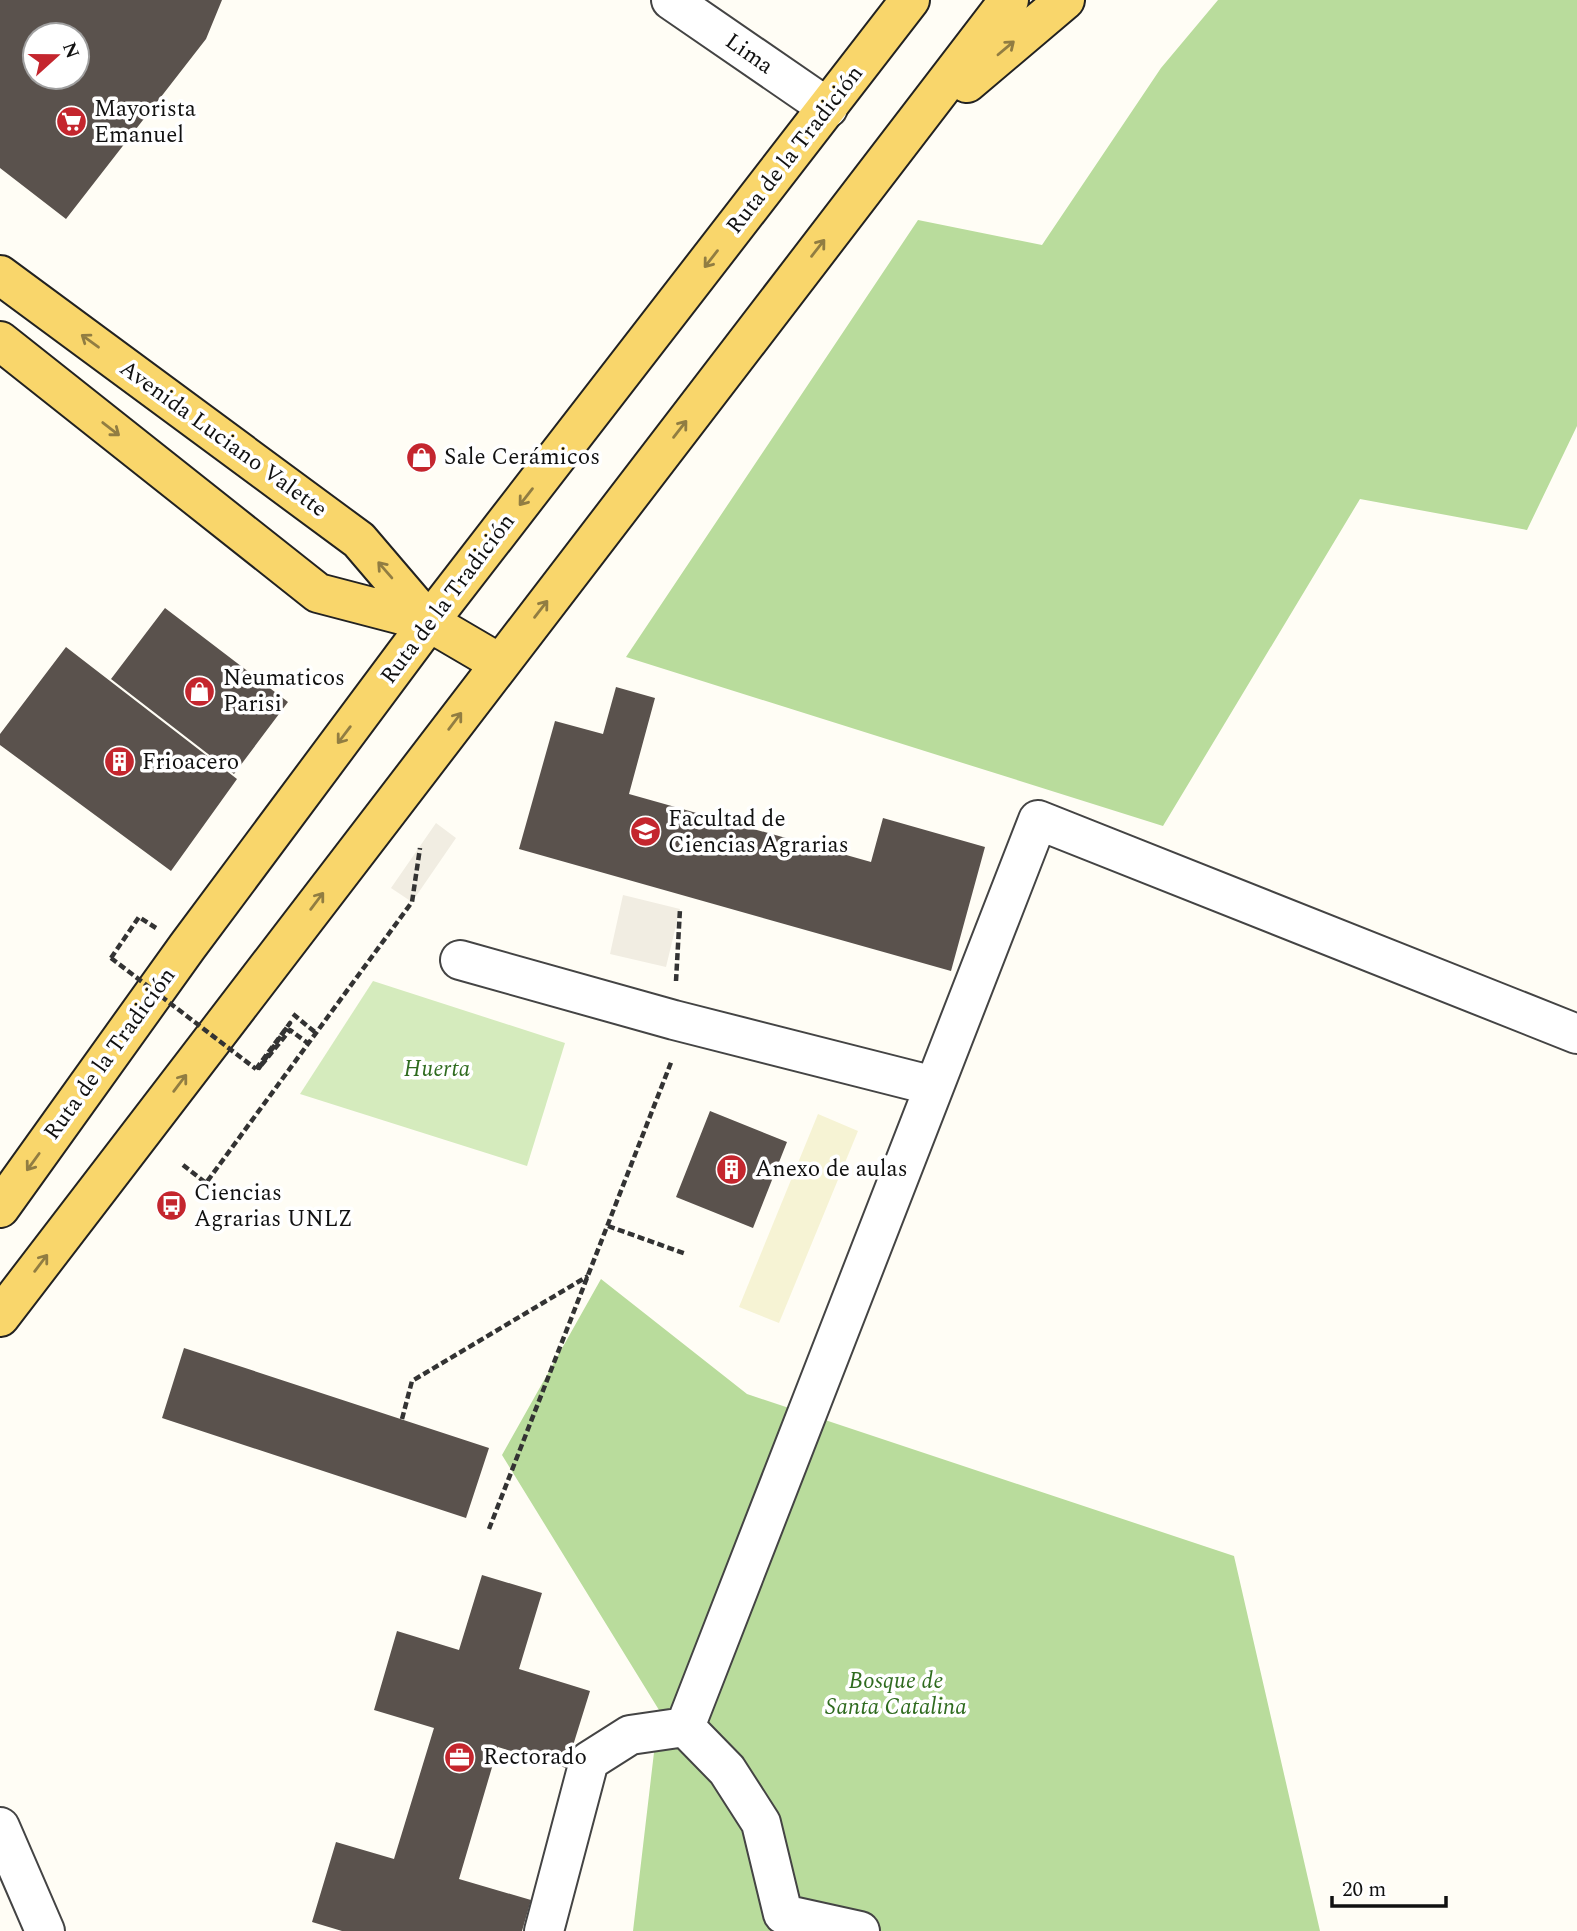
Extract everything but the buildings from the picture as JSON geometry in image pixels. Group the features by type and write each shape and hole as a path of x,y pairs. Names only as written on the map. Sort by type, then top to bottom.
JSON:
{"main road":[{"name":"Ruta de la Tradición","path":"2,1201 429,622 910,0"},
{"path":"0,1317 1009,0"},
{"path":"900,142 1065,0"},
{"name":"Avenida Luciano Valette","path":"0,275 359,540 429,622"},
{"name":"Avenida Luciano Valette","path":"0,341 318,593 429,622 499,663"}],"street":[{"name":"Lima","path":"671,0 828,108"},
{"path":"685,1727 1038,820 1577,1034"},
{"path":"460,960 674,1020 934,1086"},
{"path":"685,1727 727,1770 761,1823 771,1923 860,1931"},
{"path":"544,1931 589,1761 630,1735 685,1727"},
{"path":"0,1827 45,1931"}],"path":[{"path":"183,1165 206,1183 412,902 420,848"},
{"path":"489,1529 672,1063 680,909"},
{"path":"111,958 256,1069 290,1023 260,1068 290,1030 309,1044"},
{"path":"293,1014 316,1034"},
{"path":"607,1226 686,1254"},
{"path":"402,1419 412,1381 588,1276"}],"shaded area":[{"path":"436,823 456,838 412,902 391,888"},
{"path":"623,895 680,909 666,967 610,954"},
{"path":"818,1114 858,1131 779,1323 739,1307"}],"green space":[{"path":"1218,0 1577,0 1577,426 1527,530 1360,499 1163,826 626,657 918,220 1042,245 1161,68"},
{"name":"Huerta","path":"373,981 565,1043 527,1166 300,1094"},
{"name":"Bosque de Santa Catalina","path":"601,1279 747,1394 1234,1556 1320,1931 633,1931 659,1710 502,1455"}],"place":[{"name":"Mayorista Emanuel","path":"71,122"},
{"name":"Sale Cerámicos","path":"421,457"},
{"name":"Neumaticos Parisi","path":"200,691"},
{"name":"Frioacero","path":"119,762"},
{"name":"Facultad de Ciencias Agrarias","path":"645,832"},
{"name":"Anexo de aulas","path":"732,1169"},
{"name":"Ciencias Agrarias UNLZ","path":"171,1206"},
{"name":"Rectorado","path":"460,1757"}]}
